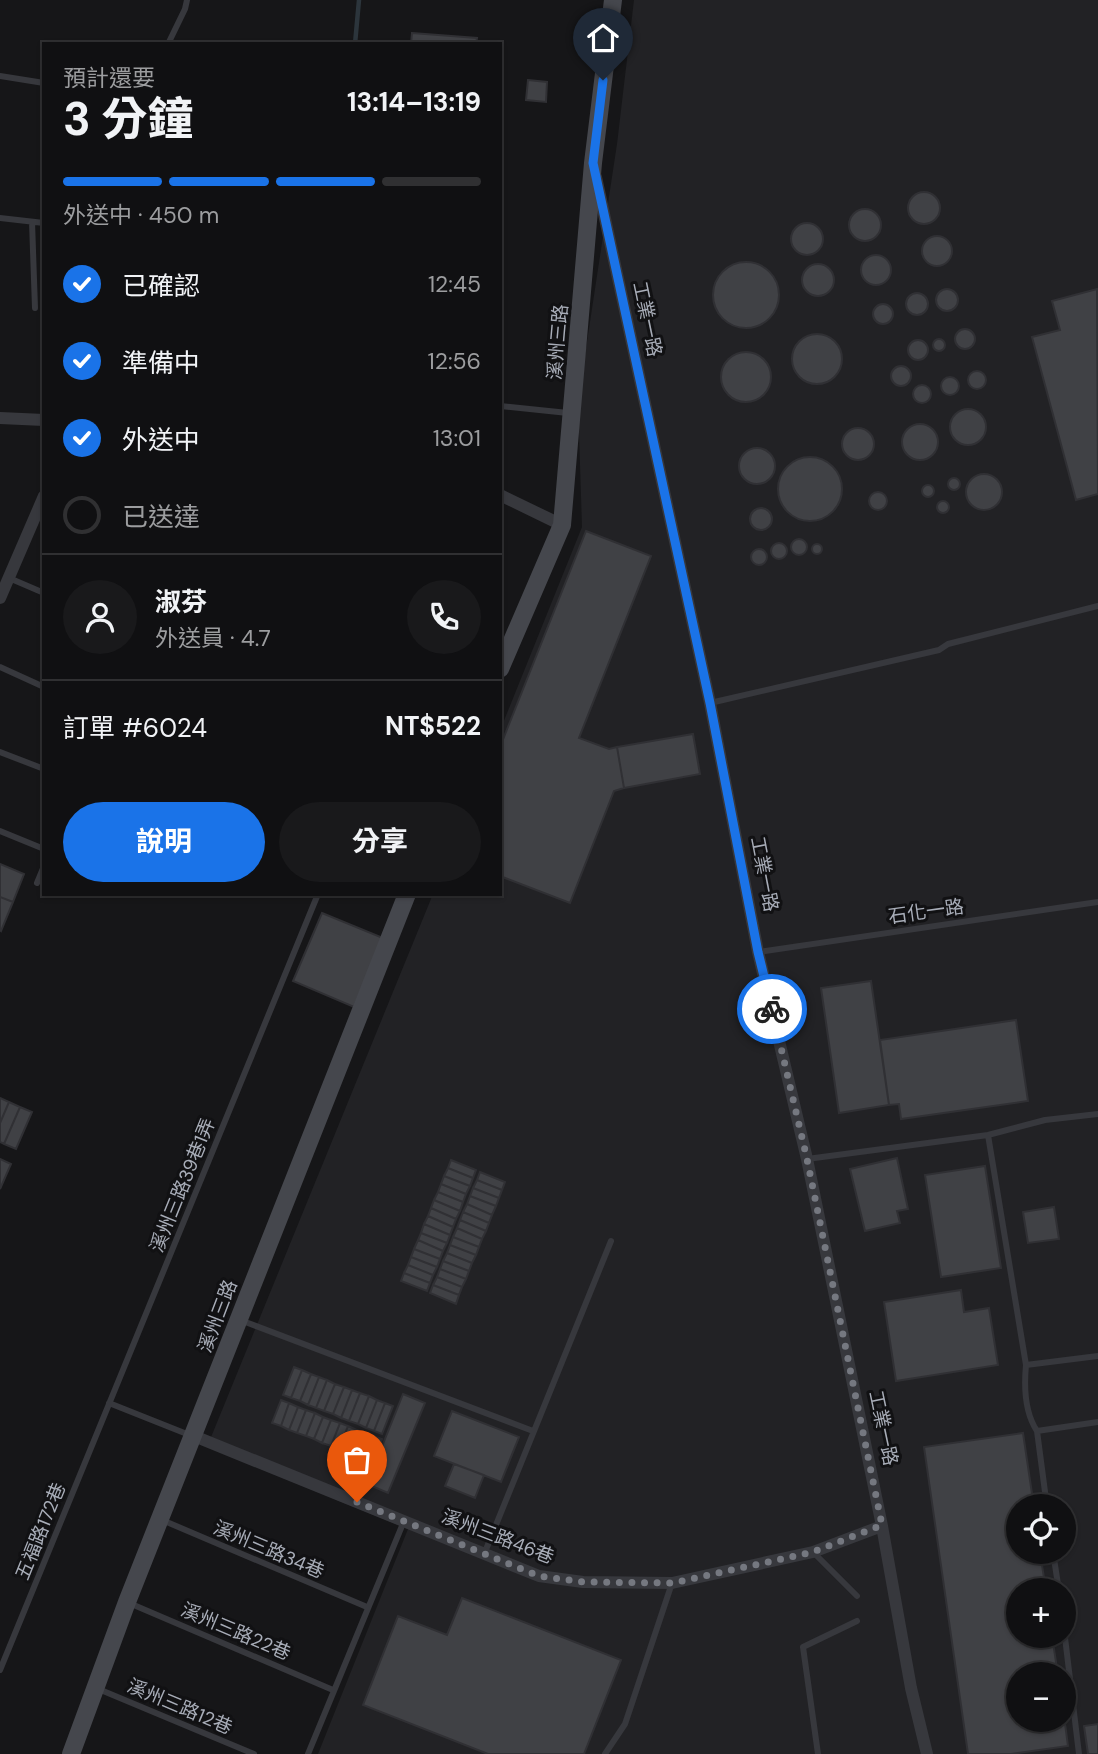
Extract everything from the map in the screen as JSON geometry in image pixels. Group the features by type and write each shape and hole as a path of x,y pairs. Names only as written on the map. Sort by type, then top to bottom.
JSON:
{"street":[{"name":"工業一路","path":"612,0 593,163 710,703 758,952 807,1159 882,1525 911,1689 927,1754"},
{"name":"溪州三路","path":"502,664 562,525 593,163"},
{"path":"0,418 42,420"},
{"path":"502,496 562,525"},
{"path":"0,598 38,527 42,506"},
{"name":"溪州三路","path":"71,1754 127,1602 406,896"},
{"name":"溪州三路46巷","path":"194,1436 539,1576 583,1582 673,1583 813,1552 882,1525"}],"lane":[{"path":"169,42 187,0"},
{"path":"0,76 42,83"},
{"path":"0,218 42,223"},
{"path":"32,222 36,308"},
{"path":"502,406 572,413"},
{"path":"9,578 42,592"},
{"path":"710,703 939,650 948,644 1098,606"},
{"path":"0,667 42,686"},
{"path":"0,752 42,768"},
{"path":"0,831 42,848"},
{"path":"37,883 42,871"},
{"name":"溪州三路39巷1弄","path":"109,1403 317,896"},
{"name":"石化一路","path":"758,952 1098,902"},
{"path":"807,1159 988,1136 1045,1120 1098,1114"},
{"path":"988,1136 1026,1365 1025,1381 1031,1422 1037,1431 1045,1494"},
{"path":"485,1552 611,1241"},
{"path":"238,1319 533,1431"},
{"path":"1026,1365 1098,1356"},
{"path":"109,1403 194,1436"},
{"name":"五福路172巷","path":"0,1670 109,1403"},
{"path":"1037,1431 1098,1422"},
{"name":"溪州三路34巷","path":"160,1520 367,1607"},
{"path":"308,1754 404,1521"},
{"path":"813,1552 857,1596"},
{"path":"605,1754 625,1724 673,1583"},
{"name":"溪州三路22巷","path":"127,1602 333,1690"},
{"path":"818,1754 803,1647 857,1621"},
{"path":"1066,1648 1079,1754"},
{"name":"溪州三路12巷","path":"94,1687 254,1754"}],"shaded area":[{"path":"634,0 1098,0 1098,1754 318,1754 408,1529 207,1447 432,896 502,896 502,726 582,527 578,401 617,144"}],"building":[{"path":"412,33 477,38 476,42 411,42"},
{"path":"528,80 547,82 546,102 526,100"},
{"path":"924,192 935,197 940,208 935,219 924,224 913,219 908,208 913,197"},
{"path":"865,209 876,214 881,225 876,236 865,241 854,236 849,225 854,214"},
{"path":"807,223 818,228 823,239 818,250 807,255 796,250 791,239 796,228"},
{"path":"937,236 948,240 952,251 948,262 937,266 926,262 922,251 926,240"},
{"path":"876,255 882,256 890,264 890,276 882,284 876,285 870,284 862,276 861,270 862,264 870,256"},
{"path":"746,262 769,272 779,295 769,318 746,328 723,318 713,295 723,272"},
{"path":"818,264 829,269 834,280 829,291 818,296 807,291 802,280 807,269"},
{"path":"947,289 955,292 958,300 955,308 947,311 939,308 936,300 939,292"},
{"path":"1097,289 1098,494 1076,500 1032,337 1060,330 1052,301"},
{"path":"917,293 927,300 928,304 921,314 917,315 907,308 906,304 913,294"},
{"path":"883,304 890,307 893,314 890,321 883,324 876,321 873,314 876,307"},
{"path":"965,329 972,332 975,339 972,346 965,349 958,346 955,339 958,332"},
{"path":"817,334 835,341 842,359 835,377 817,384 799,377 792,359 799,341"},
{"path":"918,340 925,343 928,350 925,357 918,360 911,357 908,350 911,343"},
{"path":"934,340 944,340 944,350 934,350"},
{"path":"746,352 764,359 771,377 764,395 746,402 728,395 721,377 728,359"},
{"path":"901,366 908,369 911,376 908,383 901,386 894,383 891,376 894,369"},
{"path":"973,371 981,371 986,380 984,387 973,389 968,384 968,376"},
{"path":"950,377 956,380 959,386 956,392 950,395 944,392 941,386 944,380"},
{"path":"918,385 926,385 931,394 929,401 918,403 913,398 913,390"},
{"path":"968,409 980,415 986,427 980,439 968,445 956,439 950,427 956,415"},
{"path":"920,424 932,430 938,442 932,454 920,460 908,454 902,442 908,430"},
{"path":"858,428 870,432 874,444 870,456 858,460 846,456 842,444 846,432"},
{"path":"757,448 769,454 775,466 769,478 757,484 745,478 739,466 745,454"},
{"path":"804,457 816,457 833,466 840,477 840,501 833,512 816,521 804,521 792,516 783,507 778,495 778,483 783,471 792,462"},
{"path":"984,474 996,480 1002,492 996,504 984,510 972,504 966,492 972,480"},
{"path":"954,478 960,484 954,490 948,484"},
{"path":"928,485 934,491 928,497 922,491"},
{"path":"874,492 882,492 887,501 885,508 874,510 869,505 869,497"},
{"path":"943,501 949,507 943,513 937,507"},
{"path":"757,508 765,508 772,515 772,523 765,530 757,530 750,523 750,515"},
{"path":"586,531 651,556 579,738 609,749 617,747 624,788 614,791 570,903 502,877 502,742"},
{"path":"799,539 805,541 805,553 799,555 793,553 791,547 793,541"},
{"path":"779,543 785,545 785,557 779,559 773,557 771,551 773,545"},
{"path":"817,544 821,545 821,553 817,554 813,553 812,549 813,545"},
{"path":"759,549 765,551 765,563 759,565 753,563 751,557 753,551"},
{"path":"693,734 700,774 624,788 617,747"},
{"path":"0,864 24,874 13,902 0,897"},
{"path":"0,897 13,902 1,931 0,930"},
{"path":"322,913 383,938 354,1007 293,981"},
{"path":"871,981 889,1105 839,1113 821,988"},
{"path":"1016,1020 1028,1101 901,1119 899,1104 889,1105 880,1040"},
{"path":"0,1098 9,1102 0,1123"},
{"path":"9,1102 20,1107 4,1144 0,1142 0,1123"},
{"path":"20,1107 32,1112 16,1149 4,1144"},
{"path":"897,1158 908,1209 897,1211 900,1223 865,1231 850,1169"},
{"path":"0,1159 11,1164 0,1189"},
{"path":"451,1160 476,1170 473,1178 448,1168"},
{"path":"985,1166 1001,1268 941,1277 925,1175"},
{"path":"448,1168 473,1178 470,1186 444,1176"},
{"path":"480,1172 505,1182 502,1190 477,1180"},
{"path":"444,1176 470,1186 466,1194 441,1184"},
{"path":"477,1180 502,1190 499,1198 473,1188"},
{"path":"441,1184 466,1194 463,1202 438,1192"},
{"path":"473,1188 499,1198 496,1206 470,1196"},
{"path":"438,1192 463,1202 460,1211 434,1200"},
{"path":"470,1196 496,1206 492,1215 467,1204"},
{"path":"434,1200 460,1211 456,1219 431,1208"},
{"path":"467,1204 492,1215 489,1223 463,1212"},
{"path":"1054,1207 1059,1239 1028,1243 1023,1212"},
{"path":"431,1208 456,1219 453,1227 428,1216"},
{"path":"463,1212 489,1223 486,1231 460,1220"},
{"path":"428,1216 453,1227 450,1235 424,1224"},
{"path":"460,1220 486,1231 482,1239 457,1228"},
{"path":"424,1224 450,1235 447,1243 421,1233"},
{"path":"457,1228 482,1239 479,1247 453,1237"},
{"path":"421,1233 447,1243 443,1251 418,1240"},
{"path":"453,1237 479,1247 476,1255 450,1245"},
{"path":"418,1240 443,1251 440,1259 414,1249"},
{"path":"450,1245 476,1255 472,1263 447,1253"},
{"path":"414,1249 440,1259 437,1267 411,1257"},
{"path":"447,1253 472,1263 469,1271 443,1261"},
{"path":"411,1257 437,1267 433,1275 408,1265"},
{"path":"443,1261 469,1271 466,1279 440,1269"},
{"path":"408,1265 433,1275 430,1283 404,1273"},
{"path":"440,1269 466,1279 462,1287 437,1277"},
{"path":"404,1273 430,1283 427,1291 401,1281"},
{"path":"437,1277 462,1287 459,1295 433,1285"},
{"path":"433,1285 459,1295 456,1304 430,1293"},
{"path":"961,1290 964,1312 989,1308 998,1365 896,1381 884,1302"},
{"path":"294,1367 302,1370 291,1398 283,1395"},
{"path":"302,1370 311,1374 300,1401 291,1398"},
{"path":"311,1374 319,1377 308,1405 300,1401"},
{"path":"319,1377 327,1380 316,1408 308,1405"},
{"path":"327,1380 335,1384 324,1411 316,1408"},
{"path":"335,1384 344,1387 333,1414 324,1411"},
{"path":"344,1387 352,1390 341,1418 333,1414"},
{"path":"352,1390 360,1393 349,1421 341,1418"},
{"path":"360,1393 369,1396 358,1424 349,1421"},
{"path":"403,1394 425,1403 388,1493 367,1484"},
{"path":"369,1396 377,1400 366,1428 358,1424"},
{"path":"281,1400 289,1403 281,1426 272,1423"},
{"path":"377,1400 385,1403 374,1431 366,1428"},
{"path":"289,1403 298,1407 289,1430 281,1426"},
{"path":"385,1403 393,1406 382,1434 374,1431"},
{"path":"298,1407 306,1410 297,1433 289,1430"},
{"path":"306,1410 315,1413 306,1436 297,1433"},
{"path":"452,1411 519,1437 501,1482 434,1456"},
{"path":"315,1413 323,1417 314,1439 306,1436"},
{"path":"323,1417 331,1420 322,1443 314,1439"},
{"path":"331,1420 340,1423 331,1446 322,1443"},
{"path":"340,1423 348,1426 339,1449 331,1446"},
{"path":"348,1426 357,1430 347,1452 339,1449"},
{"path":"357,1430 365,1433 356,1456 347,1452"},
{"path":"365,1433 373,1436 364,1459 356,1456"},
{"path":"1023,1433 1032,1494 1006,1494 1006,1564 1042,1564 1044,1578 1006,1578 1006,1648 1054,1648 1056,1662 1006,1662 1006,1732 1066,1732 1068,1746 1011,1754 968,1754 924,1447"},
{"path":"373,1436 382,1439 373,1462 364,1459"},
{"path":"454,1464 484,1475 475,1498 445,1486"},
{"path":"462,1598 621,1660 584,1754 488,1754 363,1705 398,1616 447,1635"},
{"path":"1098,1724 1098,1754 1088,1754 1084,1726"}],"waterway":[{"path":"355,42 359,0"}],"way so far":[{"path":"357,1502 539,1576 583,1582 673,1583 813,1552 882,1525 807,1159 772,1009"}],"route":[{"path":"603,80 593,163 710,703 758,952 772,1009"}]}
